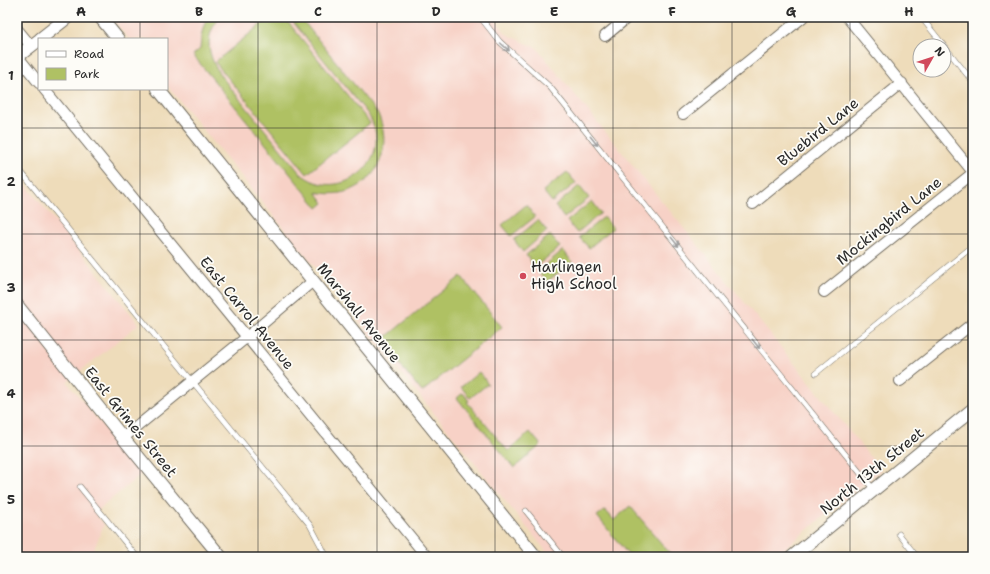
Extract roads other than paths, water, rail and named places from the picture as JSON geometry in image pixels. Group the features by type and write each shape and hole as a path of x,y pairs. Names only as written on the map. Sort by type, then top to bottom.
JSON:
{"street":[{"path":"42,38 68,17"},
{"path":"100,17 117,38"},
{"path":"605,36 628,17"},
{"path":"683,114 803,17"},
{"path":"847,17 902,83 973,173"},
{"path":"17,29 37,42 17,57 38,82"},
{"name":"Bluebird Lane","path":"753,204 902,83"},
{"name":"East Carrol Avenue","path":"45,90 427,557"},
{"name":"Marshall Avenue","path":"159,90 536,557"},
{"name":"Mockingbird Lane","path":"824,292 973,173"},
{"path":"123,438 313,281"},
{"name":"East Grimes Street","path":"17,305 123,438 221,557"},
{"path":"900,381 973,323"},
{"name":"North 13th Street","path":"792,557 973,409"}],"lane":[{"path":"480,17 500,42 550,87 874,490"},
{"path":"921,17 973,82"},
{"path":"17,167 310,525 328,557"},
{"path":"816,373 973,246"},
{"path":"80,487 137,557"},
{"path":"526,511 563,557"},
{"path":"899,534 917,557"}],"place":[{"name":"Harlingen High School","path":"523,276"}]}
